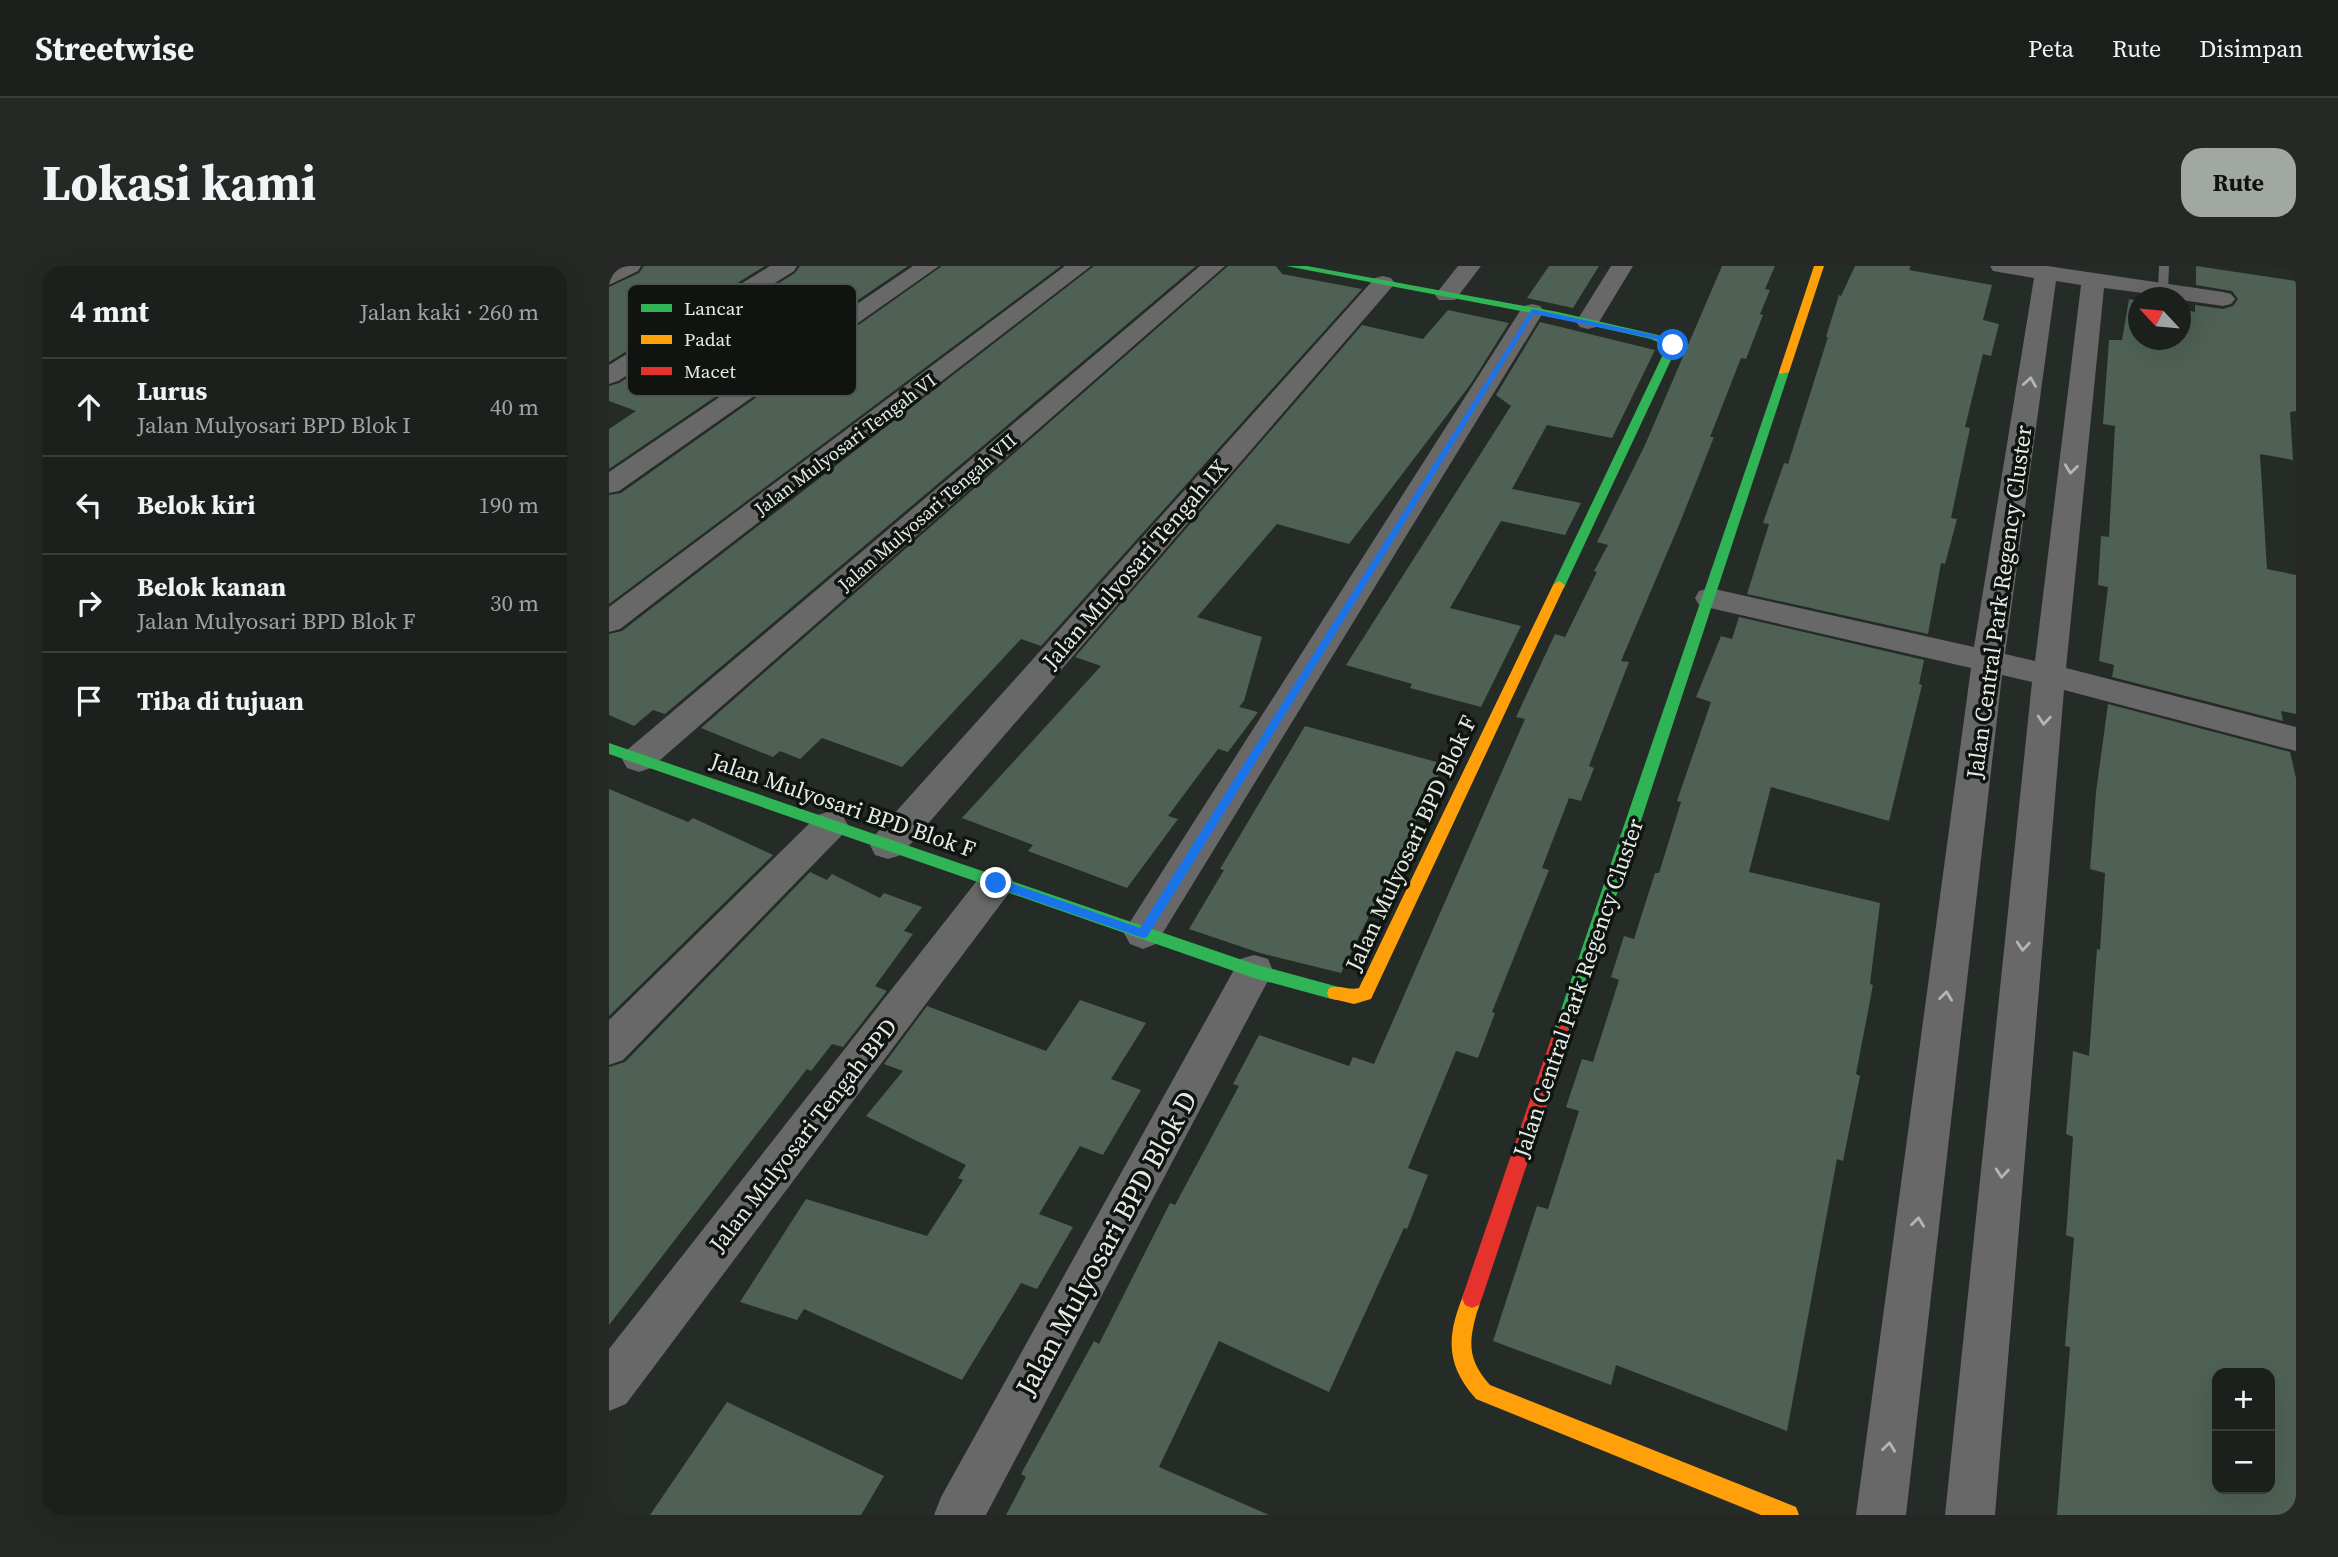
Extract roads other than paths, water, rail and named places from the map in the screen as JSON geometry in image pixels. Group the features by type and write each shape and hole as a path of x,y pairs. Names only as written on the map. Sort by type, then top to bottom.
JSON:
{"street":[{"path":"609,278 630,266"},
{"path":"757,284 786,266"},
{"path":"857,315 928,266"},
{"name":"Jalan Mulyosari Tengah VI","path":"609,622 1080,266"},
{"name":"Jalan Mulyosari Tengah VII","path":"639,759 1214,266"},
{"path":"1291,266 1320,268 1383,283 1588,322 1622,266"},
{"path":"1447,295 1470,266"},
{"name":"Jalan Central Park Regency Cluster","path":"1788,1515 1483,1392 1467,1376 1460,1363 1459,1352 1466,1317 1710,598 1819,266"},
{"path":"2001,266 2143,287"},
{"name":"Jalan Central Park Regency Cluster","path":"1881,1515 1988,661 2046,273"},
{"path":"1970,1515 2049,675 2093,280"},
{"name":"Jalan Mulyosari Tengah IX","path":"888,845 1383,283"},
{"path":"2191,294 2223,299"},
{"path":"1143,933 1532,311"},
{"name":"Jalan Mulyosari BPD Blok F","path":"609,748 1254,971 1359,997 1366,991 1673,348 1669,341 1662,338 1588,322"},
{"path":"609,376 627,365"},
{"path":"609,485 739,396"},
{"path":"1710,598 2049,675 2296,739"},
{"path":"609,1047 830,825"},
{"name":"Jalan Mulyosari Tengah BPD","path":"609,1387 996,883"},
{"name":"Jalan Mulyosari BPD Blok D","path":"958,1515 1254,971"}],"lane":[{"path":"2164,266 2164,287"}]}
